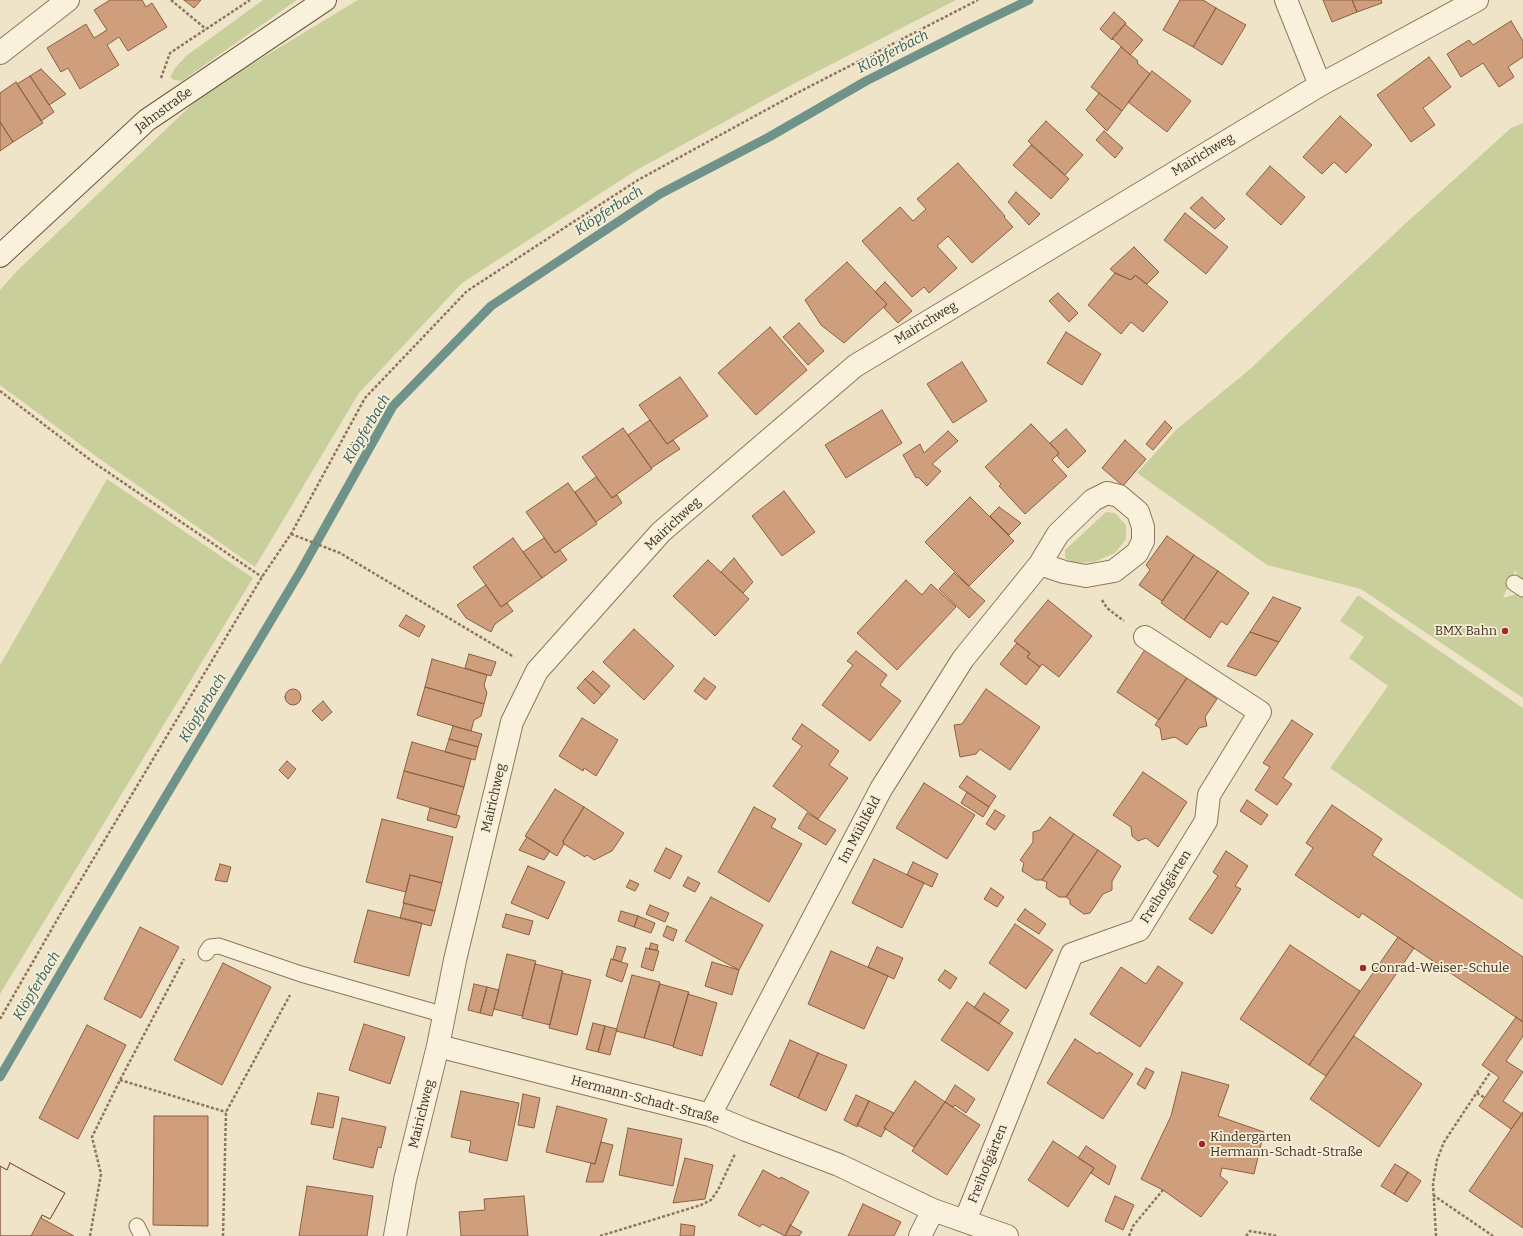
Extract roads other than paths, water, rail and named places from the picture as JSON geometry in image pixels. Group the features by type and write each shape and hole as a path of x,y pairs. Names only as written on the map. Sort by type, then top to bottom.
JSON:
{"street":[{"path":"0,53 68,0"},
{"name":"Jahnstraße","path":"1,253 146,120 325,0"},
{"path":"1286,0 1320,85"},
{"name":"Mairichweg","path":"395,1236 406,1180 445,1015 455,960 512,722 537,671 661,532 855,366 1320,85 1477,0"},
{"name":"Im Mühlfeld","path":"710,1115 881,789 963,659 1040,564 1058,534 1093,500 1107,493 1119,496 1138,512 1143,527 1143,541 1137,553 1114,571 1086,576 1064,572 1040,564"},
{"name":"Freihofgärten","path":"965,1221 1072,954 1139,930 1206,821 1209,795 1260,712 1145,637"},
{"name":"Hermann-Schadt-Straße","path":"438,1046 710,1115 839,1165 933,1210 1007,1236"},
{"path":"920,1236 933,1210"}],"lane":[{"path":"206,953 210,947 219,946 301,974 445,1015"}],"waterway":[{"name":"Klöpferbach","path":"0,1077 84,933 300,572 393,406 491,306 660,194 769,137 866,81 1029,0"}],"place":[{"name":"BMX Bahn","path":"1505,631"},
{"name":"Conrad-Weiser-Schule","path":"1363,968"},
{"name":"Kindergarten Hermann-Schadt-Straße","path":"1202,1144"}]}
